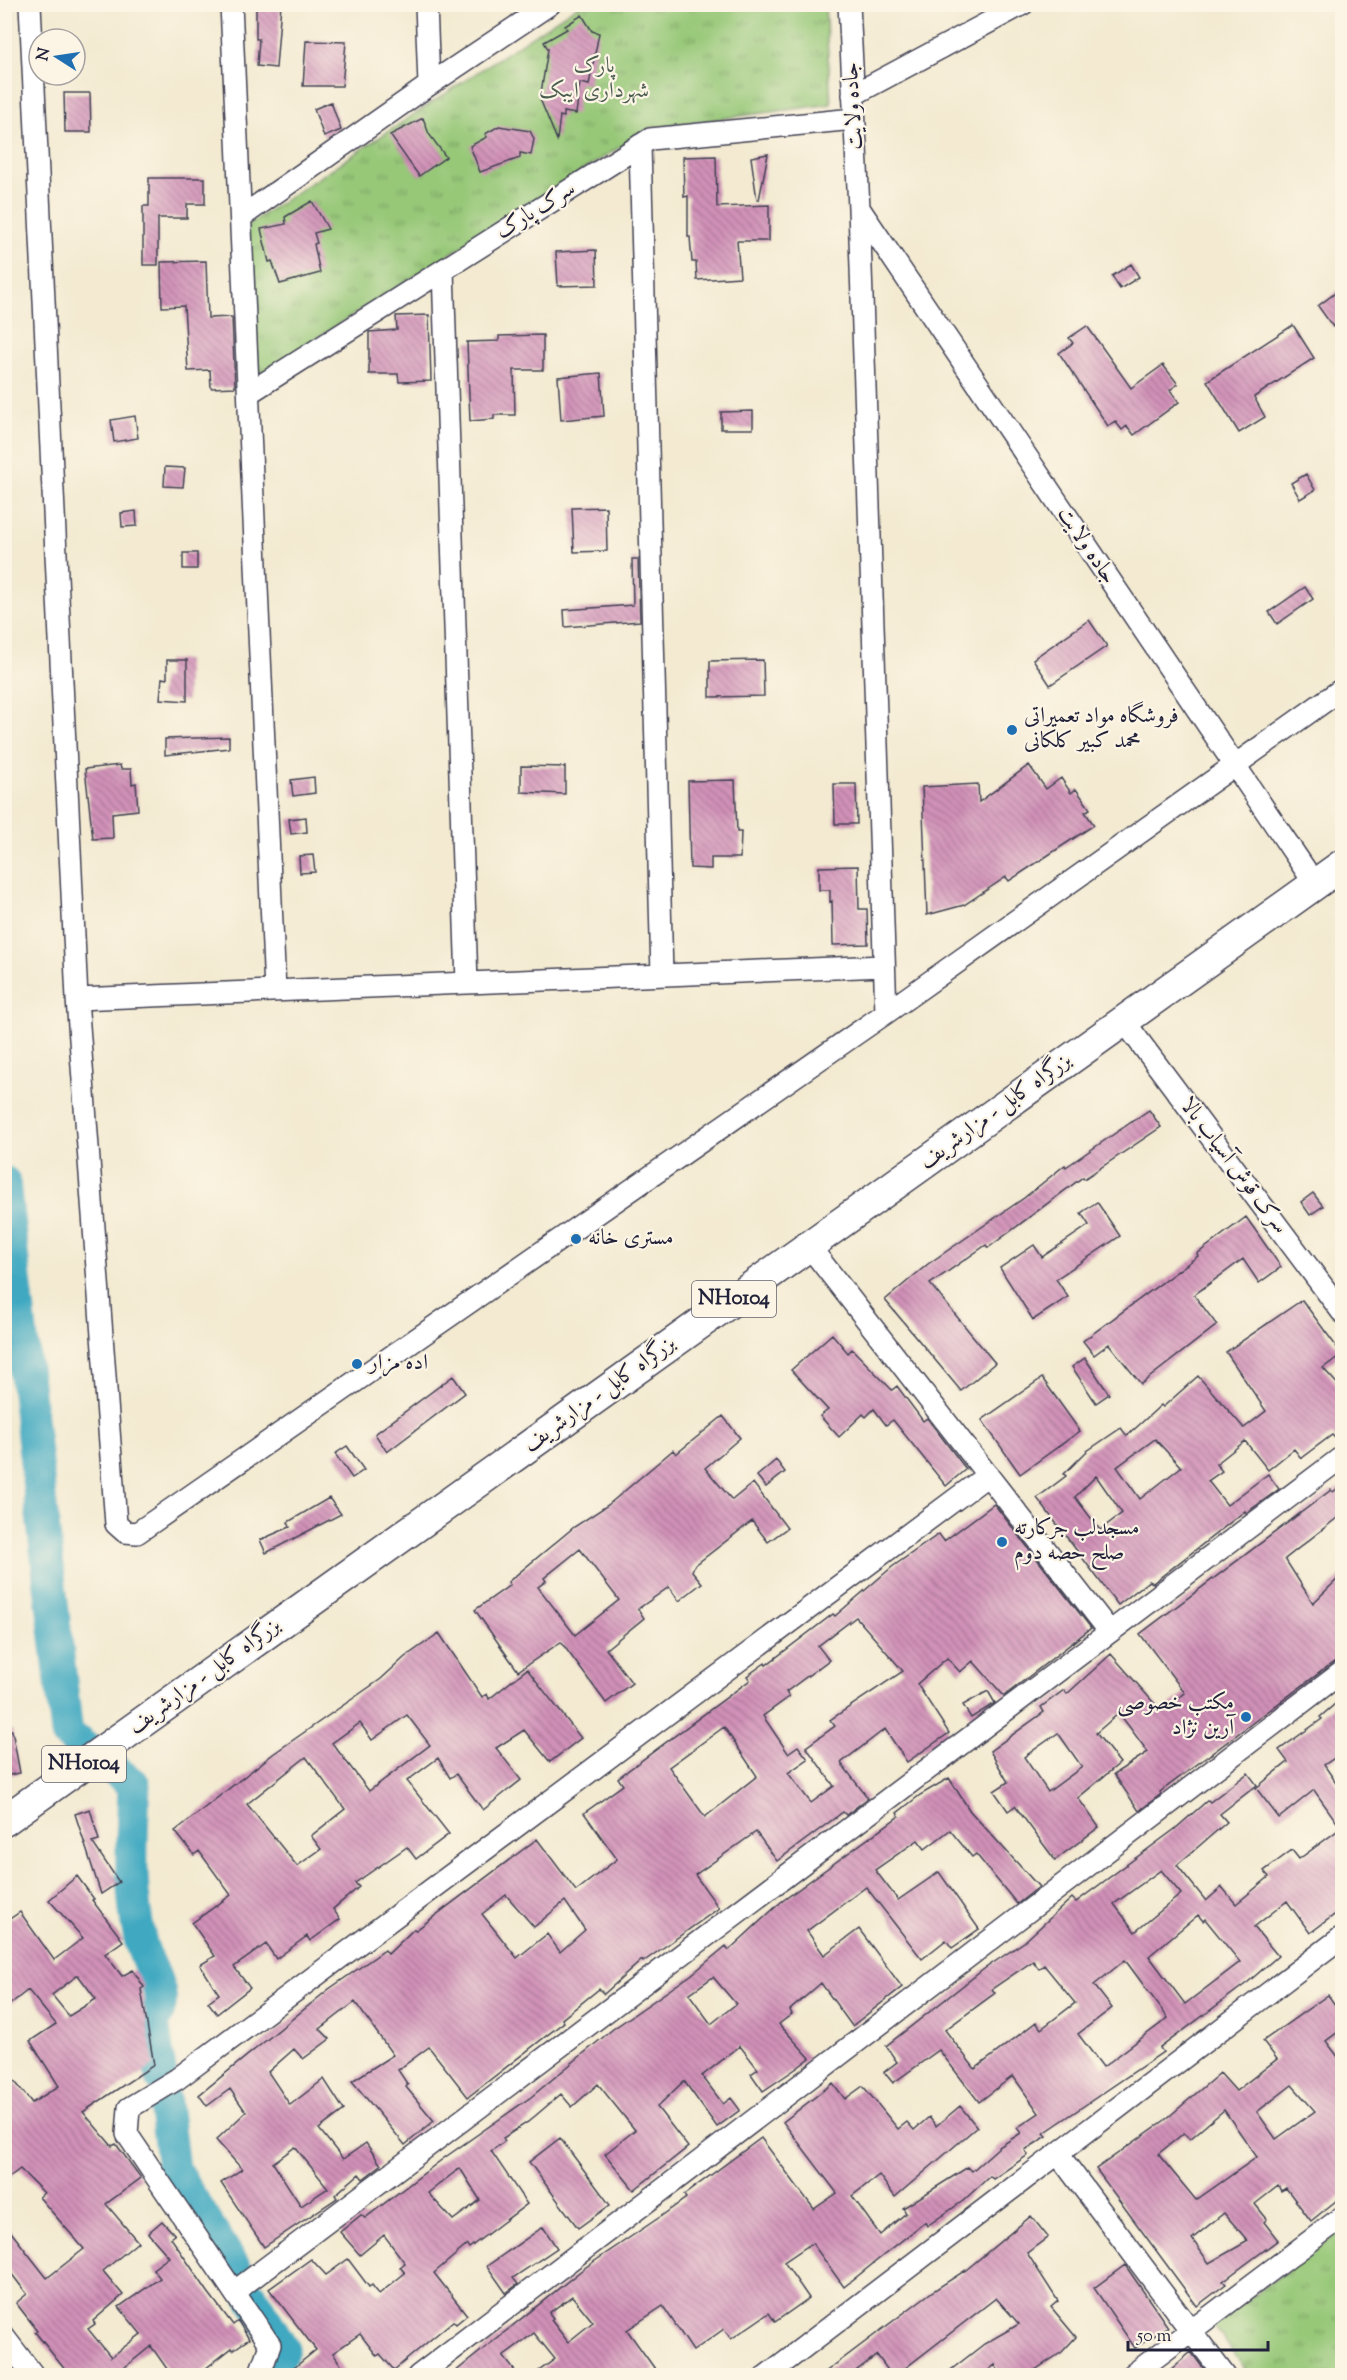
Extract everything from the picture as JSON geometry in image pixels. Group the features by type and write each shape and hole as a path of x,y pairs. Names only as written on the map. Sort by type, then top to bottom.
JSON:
{"highway":[{"name":"بزرگراه کابل - مزارشریف","path":"4,1821 1342,865"}],"street":[{"path":"30,4 77,999 116,1524 125,1532 136,1533 886,1013 1342,689"},
{"path":"231,4 275,991"},
{"path":"426,4 429,85"},
{"path":"241,217 429,85 550,4"},
{"name":"جاده ولایت","path":"849,4 886,1013"},
{"path":"853,95 1023,4"},
{"name":"سرک پارک","path":"249,393 650,139 854,119"},
{"path":"640,145 662,975"},
{"name":"جاده ولایت","path":"858,208 1315,884"},
{"path":"443,270 467,983"},
{"path":"77,999 884,966"},
{"name":"سرک قوش آسیاب بالا","path":"1124,1021 1342,1312"},
{"path":"809,1245 1110,1632"},
{"path":"234,2292 1342,1456"},
{"path":"259,2376 270,2345 127,2134 129,2108 177,2079 988,1475"},
{"path":"418,2376 1342,1672"},
{"path":"766,2376 1342,1937"},
{"path":"1058,2154 1225,2376"},
{"path":"1131,2376 1342,2217"},
{"path":"4,2337 34,2376"}],"green space":[{"name":"پارک شهرداری ایبک","path":"579,5 825,5 831,104 650,128 258,375 246,226"},
{"path":"1342,2230 1342,2375 1250,2375 1213,2325"}],"building":[{"path":"256,4 281,4 276,68 257,66 259,39 256,39"},
{"path":"582,15 592,31 599,33 589,85 580,83 576,114 564,112 564,117 560,116 557,140 540,99 548,49 544,42 567,29 565,26"},
{"path":"306,41 346,42 342,86 303,86"},
{"path":"64,93 90,93 91,132 65,132"},
{"path":"331,102 341,130 324,137 314,109"},
{"path":"423,118 429,134 446,157 419,176 390,135"},
{"path":"499,126 530,131 534,139 531,155 520,153 520,158 480,172 470,146 487,137 485,134"},
{"path":"768,154 759,200 757,200 751,157"},
{"path":"716,156 717,207 769,205 769,241 737,241 740,277 697,280 696,262 692,262 690,237 688,237 688,196 684,197 683,157"},
{"path":"149,178 205,178 205,204 187,204 187,218 158,218 158,265 143,265 143,206 149,206"},
{"path":"312,201 328,229 314,233 320,273 280,284 272,261 269,262 261,229 286,224 285,217"},
{"path":"596,250 597,285 558,286 556,252"},
{"path":"206,261 208,318 232,317 235,387 211,388 210,370 188,371 184,306 162,307 161,262"},
{"path":"1131,264 1139,277 1120,289 1112,276"},
{"path":"1342,288 1342,320 1333,327 1318,306"},
{"path":"429,315 431,381 399,382 398,374 369,374 369,332 397,330 396,316"},
{"path":"1293,325 1314,358 1254,397 1265,417 1239,433 1207,381"},
{"path":"1087,326 1131,388 1163,365 1178,384 1170,390 1179,402 1134,435 1127,426 1122,430 1115,421 1108,426 1059,353 1073,343 1069,338"},
{"path":"543,335 543,370 514,370 515,415 494,415 494,419 470,421 467,342 499,341 499,336"},
{"path":"601,373 604,416 561,420 558,377"},
{"path":"753,411 753,429 721,429 721,412"},
{"path":"135,416 138,438 114,442 111,420"},
{"path":"165,467 185,468 183,487 164,486"},
{"path":"1306,474 1315,490 1300,499 1291,483"},
{"path":"606,507 607,551 574,552 572,508"},
{"path":"136,511 137,526 122,527 121,513"},
{"path":"183,553 197,553 197,569 183,569"},
{"path":"632,559 638,559 640,621 565,627 564,610 633,605"},
{"path":"1305,587 1313,599 1277,624 1269,612"},
{"path":"1089,620 1107,646 1050,685 1033,659"},
{"path":"167,660 187,660 187,701 160,699 162,678 167,679"},
{"path":"763,660 764,696 710,697 710,661"},
{"path":"229,737 229,748 165,755 165,739"},
{"path":"120,765 121,769 131,769 132,784 136,783 138,810 112,813 113,838 93,839 85,769"},
{"path":"1029,765 1046,789 1061,778 1071,793 1076,789 1090,809 1085,812 1094,825 1009,881 1006,877 964,905 927,915 922,787 978,784 979,802"},
{"path":"521,766 565,767 565,794 521,792"},
{"path":"314,777 315,793 293,796 291,780"},
{"path":"735,780 737,832 741,832 740,858 711,858 711,869 690,868 688,781"},
{"path":"834,784 856,784 857,824 835,824"},
{"path":"306,817 307,832 291,834 289,819"},
{"path":"313,855 315,872 300,873 299,856"},
{"path":"858,866 859,909 867,909 868,944 833,945 832,901 830,902 830,890 819,890 819,867"},
{"path":"1149,1110 1161,1127 1084,1179 1083,1177 988,1248 986,1245 930,1284 995,1363 961,1391 885,1300 928,1264 1024,1198 1065,1165 1066,1167"},
{"path":"1313,1193 1323,1206 1310,1215 1301,1202"},
{"path":"1097,1202 1120,1236 1056,1279 1068,1297 1033,1320 1000,1268 1034,1245 1042,1257 1089,1225 1081,1213"},
{"path":"1246,1217 1281,1267 1259,1283 1243,1259 1194,1295 1217,1325 1141,1384 1109,1344 1094,1355 1083,1341 1198,1256 1197,1254"},
{"path":"1302,1300 1342,1354 1323,1368 1342,1389 1342,1445 1332,1435 1301,1458 1294,1449 1268,1470 1245,1441 1216,1464 1222,1471 1208,1481 1227,1505 1268,1474 1279,1489 1246,1513 1245,1511 1153,1583 1149,1581 1118,1605 1037,1498 1066,1476 1064,1474 1087,1451 1121,1428 1127,1436 1198,1376 1244,1428 1266,1411 1226,1352","holes":["1155,1439 1181,1467 1140,1499 1117,1467","1096,1476 1122,1513 1100,1530 1075,1497"]},
{"path":"832,1334 848,1353 852,1349 892,1390 897,1386 923,1421 927,1418 966,1469 946,1486 893,1420 886,1425 874,1409 866,1417 863,1414 839,1437 820,1416 828,1410 791,1370"},
{"path":"1085,1358 1109,1394 1096,1403 1072,1367"},
{"path":"453,1376 465,1393 387,1452 375,1434"},
{"path":"1042,1378 1080,1431 1020,1474 982,1420"},
{"path":"723,1416 740,1438 705,1468 732,1500 753,1483 787,1528 768,1542 752,1521 694,1566 692,1571 702,1583 679,1601 669,1587 638,1609 644,1618 606,1649 632,1683 606,1703 561,1642 518,1671 475,1610 510,1585 508,1582 574,1527 608,1505 673,1450 676,1454","holes":["580,1549 619,1600 575,1635 538,1587 546,1581 544,1578"]},
{"path":"347,1446 364,1470 352,1478 335,1454"},
{"path":"776,1460 785,1472 766,1487 757,1476"},
{"path":"1342,1485 1342,1514 1285,1559 1313,1603 1342,1575 1342,1659 1334,1662 1160,1792 1161,1794 1139,1811 1114,1774 1148,1752 1119,1713 1096,1733 1120,1763 1078,1798 1099,1827 1055,1860 1015,1806 1008,1811 994,1791 1008,1782 990,1751 1044,1712 1041,1707 1064,1690 1067,1694 1111,1654 1161,1711 1185,1693 1140,1634 1331,1490 1333,1492","holes":["1058,1733 1082,1767 1048,1792 1024,1757"]},
{"path":"329,1498 341,1514 266,1553 260,1540 290,1527 288,1522"},
{"path":"994,1504 1091,1628 1004,1696 973,1661 960,1672 947,1658 917,1684 949,1733 907,1762 885,1729 841,1763 868,1798 846,1815 843,1812 777,1861 756,1832 695,1875 719,1908 643,1962 642,1960 604,1994 599,1989 562,2019 564,2022 468,2097 429,2047 398,2070 408,2085 406,2087 434,2121 405,2145 352,2081 393,2055 355,2002 320,2029 330,2039 303,2059 294,2049 268,2072 290,2105 324,2079 344,2110 319,2129 343,2159 366,2143 381,2165 363,2179 359,2174 335,2195 337,2198 264,2247 221,2183 242,2169 216,2140 246,2112 230,2089 207,2106 199,2095 329,1989 385,1950 388,1954 414,1929 416,1930 537,1839 576,1891 617,1859 584,1813 623,1785 618,1778 750,1680 747,1676 765,1663 766,1665 833,1614 835,1616 892,1567 939,1534 944,1541","holes":["856,1617 903,1671 830,1720 835,1726 806,1747 834,1786 811,1803 788,1773 808,1759 798,1746 788,1753 763,1716 789,1697 786,1692 829,1660 818,1646","724,1727 757,1776 705,1817 669,1767","506,1895 534,1927 565,1901 585,1930 560,1952 547,1934 517,1958 482,1914","295,2147 328,2188 301,2206 273,2163"]},
{"path":"439,1633 482,1697 487,1694 489,1699 527,1669 581,1738 550,1762 524,1730 496,1748 521,1780 483,1810 456,1774 450,1778 438,1758 407,1781 449,1834 416,1859 407,1847 355,1883 359,1887 333,1909 340,1919 310,1941 307,1936 276,1959 266,1944 234,1967 250,1988 217,2014 208,2002 219,1994 200,1965 215,1956 192,1923 231,1895 199,1851 194,1855 175,1831 273,1754 381,1679 405,1657","holes":["407,1715 430,1745 369,1791 332,1743 360,1723 372,1740","306,1757 345,1809 311,1836 321,1849 297,1866 247,1804"]},
{"path":"988,1691 995,1703 971,1718 963,1705"},
{"path":"1342,1698 1342,1753 1324,1765 1342,1791 1342,1909 1310,1933 1287,1901 1254,1927 1278,1956 1248,1982 1160,2048 1163,2052 1044,2133 1047,2136 1025,2150 1028,2155 993,2179 990,2176 963,2201 927,2226 925,2222 844,2287 812,2243 784,2262 809,2298 775,2322 769,2313 731,2339 724,2329 693,2351 663,2306 627,2330 655,2369 647,2376 532,2376 555,2359 534,2333 503,2356 519,2376 450,2376 583,2269 686,2198 684,2195 761,2138 814,2209 837,2193 783,2122 833,2083 845,2099 863,2086 898,2129 907,2122 914,2130 929,2117 936,2126 960,2106 977,2127 895,2197 879,2175 852,2196 880,2235 906,2213 903,2208 968,2167 972,2171 999,2147 1021,2133 1017,2128 1039,2113 1013,2076 979,2102 939,2050 893,2083 884,2072 897,2062 886,2046 984,1969 1024,1942 1072,1898 1076,1902 1175,1829 1208,1800 1210,1802 1248,1773 1257,1785 1220,1814 1227,1822 1177,1865 1206,1901 1222,1887 1236,1904 1269,1877 1264,1871 1292,1850 1299,1859 1341,1828 1314,1790 1279,1818 1256,1788 1288,1762 1279,1750 1322,1719 1320,1717","holes":["1161,1870 1181,1894 1135,1932 1114,1904","1198,1915 1203,1921 1205,1919 1240,1962 1185,2004 1149,1956","1125,1960 1168,2018 1103,2067 1078,2034 1112,2008 1094,1985","1033,1961 1039,1969 1044,1965 1075,2003 1041,2029 1036,2022 975,2069 945,2030 995,1993 992,1989","572,2296 593,2322 568,2342 551,2320 553,2318 549,2313"]},
{"path":"4,1730 12,1730 20,1773 4,1776"},
{"path":"949,1778 970,1811 1039,1887 1017,1904 976,1854 972,1857 950,1830 925,1849 918,1840 875,1870 898,1900 939,1872 979,1929 952,1948 946,1940 922,1959 866,1887 807,1931 824,1955 859,1929 902,1987 852,2026 821,1983 790,2010 792,2014 779,2024 810,2058 763,2091 751,2074 758,2069 740,2046 702,2076 723,2104 731,2098 740,2110 717,2127 684,2081 657,2107 688,2147 634,2190 605,2154 635,2130 598,2084 572,2107 561,2094 528,2122 503,2138 505,2141 491,2151 527,2204 469,2248 467,2245 434,2273 467,2315 456,2324 453,2321 394,2370 380,2354 377,2356 360,2334 333,2353 348,2376 284,2376 316,2350 269,2289 311,2259 326,2275 348,2259 369,2287 372,2285 379,2294 405,2273 400,2267 405,2263 384,2235 360,2255 340,2232 361,2215 365,2218 444,2158 531,2097 613,2029 691,1975 726,1946 729,1950 781,1902 899,1816 897,1813 920,1795","holes":["713,1977 736,2004 711,2024 689,1994","460,2168 480,2200 453,2220 428,2193"]},
{"path":"90,1809 99,1840 92,1842 119,1882 101,1894 75,1814"},
{"path":"77,1876 123,1941 105,1954 122,1976 133,1970 144,1987 141,1989 154,2065 83,2112 112,2146 116,2144 141,2178 106,2204 138,2242 103,2271 123,2295 93,2321 95,2324 88,2329 111,2357 141,2334 119,2307 160,2278 153,2269 169,2257 148,2233 162,2221 175,2235 171,2238 208,2292 233,2325 238,2321 249,2339 233,2350 232,2348 196,2376 172,2376 151,2346 114,2376 70,2376 35,2332 37,2330 16,2303 27,2294 4,2264 4,2223 47,2278 84,2249 39,2197 44,2193 20,2169 4,2181 4,2068 32,2103 59,2086 30,2041 56,2024 28,1990 4,2009 4,1923 20,1912 54,1960 83,1938 49,1900","holes":["78,1975 96,1999 69,2016 52,1995"]},
{"path":"1328,1995 1342,2015 1342,2029 1326,2041 1342,2062 1342,2196 1311,2221 1286,2188 1281,2191 1278,2186 1255,2204 1267,2219 1264,2222 1278,2240 1223,2281 1226,2284 1197,2306 1096,2169 1165,2120 1220,2073 1236,2091 1277,2059 1263,2041","holes":["1292,2085 1315,2111 1276,2139 1257,2112","1224,2110 1257,2157 1196,2200 1158,2154 1184,2133 1190,2139","1224,2213 1248,2241 1209,2263 1192,2239"]},
{"path":"560,2138 610,2205 578,2228 529,2162"},
{"path":"1031,2216 1048,2237 1027,2253 1058,2301 1051,2307 1076,2337 1062,2352 1026,2376 1001,2376 995,2365 981,2376 943,2376 984,2344 1019,2324 996,2298 895,2376 892,2376 877,2355 849,2376 820,2376 933,2291 966,2270"},
{"path":"543,2227 557,2248 513,2278 518,2284 506,2293 487,2266"},
{"path":"1125,2265 1168,2327 1135,2348 1094,2288"},
{"path":"1191,2352 1209,2376 1163,2376"}],"waterway":[{"path":"4,1182 67,1734 134,1785 132,1825 134,1904 141,1943 160,1992 158,2011 153,2021 161,2077"},
{"path":"165,2102 173,2169 240,2276"},
{"path":"252,2297 283,2349 270,2376"}],"place":[{"name":"فروشگاه مواد تعمیراتی محمد کبیر کلکانی","path":"1012,730"},
{"name":"مستری خانه","path":"576,1239"},
{"name":"اده مزار","path":"357,1364"},
{"name":"مسجدلب جرکارته صلح حصه دوم","path":"1002,1542"},
{"name":"مکتب خصوصی آرین نژاد","path":"1246,1717"}]}
